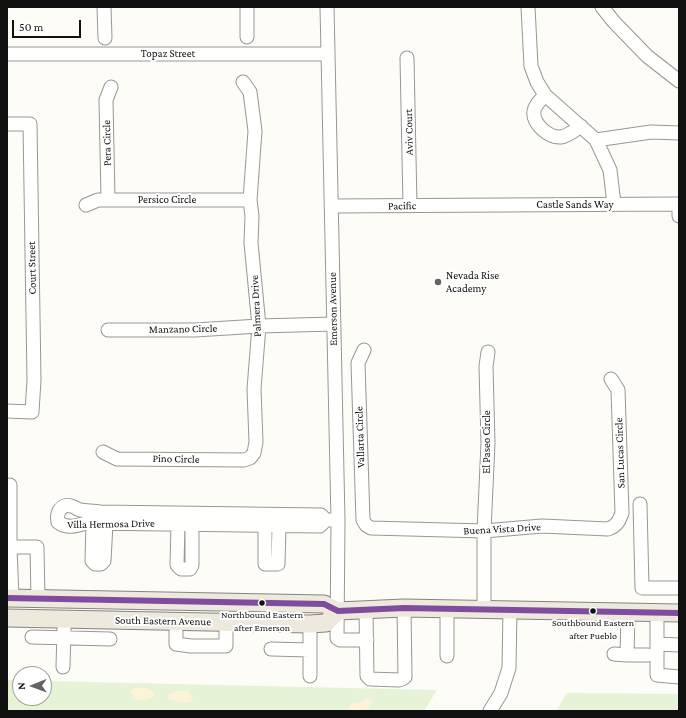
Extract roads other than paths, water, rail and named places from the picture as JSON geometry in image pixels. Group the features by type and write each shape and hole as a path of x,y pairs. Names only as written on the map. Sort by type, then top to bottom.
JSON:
{"main road":[{"name":"South Eastern Avenue","path":"9,598 324,604 338,611 366,611 404,608 679,613"},
{"name":"South Eastern Avenue","path":"7,618 310,624 326,623 338,611"}],"street":[{"path":"104,7 105,38"},
{"path":"247,7 247,37"},
{"name":"Emerson Avenue","path":"327,7 334,324 332,520 338,611 338,638 340,640 367,640"},
{"path":"528,7 531,66 536,82 545,95 596,140 610,170 614,204"},
{"path":"602,7 614,22 647,56 679,81"},
{"name":"Topaz Street","path":"7,54 328,54"},
{"name":"Aviv Court","path":"407,58 410,206"},
{"name":"Palmera Drive","path":"242,82 250,92 255,131 250,200 252,216 251,243 259,326 254,389 256,442 254,453 250,458"},
{"name":"Pera Circle","path":"108,200 106,100 111,87"},
{"path":"545,95 538,103 534,112 537,122 543,130 554,137 563,136 581,126"},
{"name":"Court Street","path":"7,411 32,412 34,380 30,124 8,122"},
{"path":"596,140 651,132 679,133"},
{"name":"Persico Circle","path":"86,205 98,200 250,200"},
{"path":"679,204 679,216"},
{"name":"Castle Sands Way","path":"472,205 679,204"},
{"name":"Pacific","path":"331,206 472,205"},
{"name":"Manzano Circle","path":"108,330 195,330 259,326 334,324"},
{"name":"Vallarta Circle","path":"364,350 358,363 363,520 366,524"},
{"name":"El Paseo Circle","path":"484,610 484,532 488,443 486,366 488,352"},
{"name":"San Lucas Circle","path":"611,379 618,390 622,513 619,522 614,527"},
{"name":"Pino Circle","path":"104,452 117,459 244,460 250,458"},
{"path":"9,598 10,485"},
{"path":"640,504 642,588 679,588"},
{"name":"Villa Hermosa Drive","path":"99,520 272,522 321,514 332,520"},
{"name":"Buena Vista Drive","path":"366,524 372,528 484,532 542,526 608,529 614,527"},
{"path":"10,547 37,547 38,599"},
{"path":"366,611 367,676 370,679 402,679 405,677 404,608"},
{"path":"447,609 447,656"},
{"path":"490,711 501,693 509,668 510,610"},
{"path":"628,612 621,654 648,655"},
{"path":"657,613 657,675 679,677"},
{"path":"63,667 64,619"},
{"path":"176,621 176,644 191,646 226,646 226,622"},
{"path":"310,624 310,676"},
{"path":"32,637 110,639"},
{"path":"657,644 679,645"},
{"path":"271,649 310,650"}],"place":[{"name":"Nevada Rise Academy","path":"438,282"},
{"name":"Northbound Eastern after Emerson","path":"262,603"},
{"name":"Southbound Eastern after Pueblo","path":"593,611"}]}
